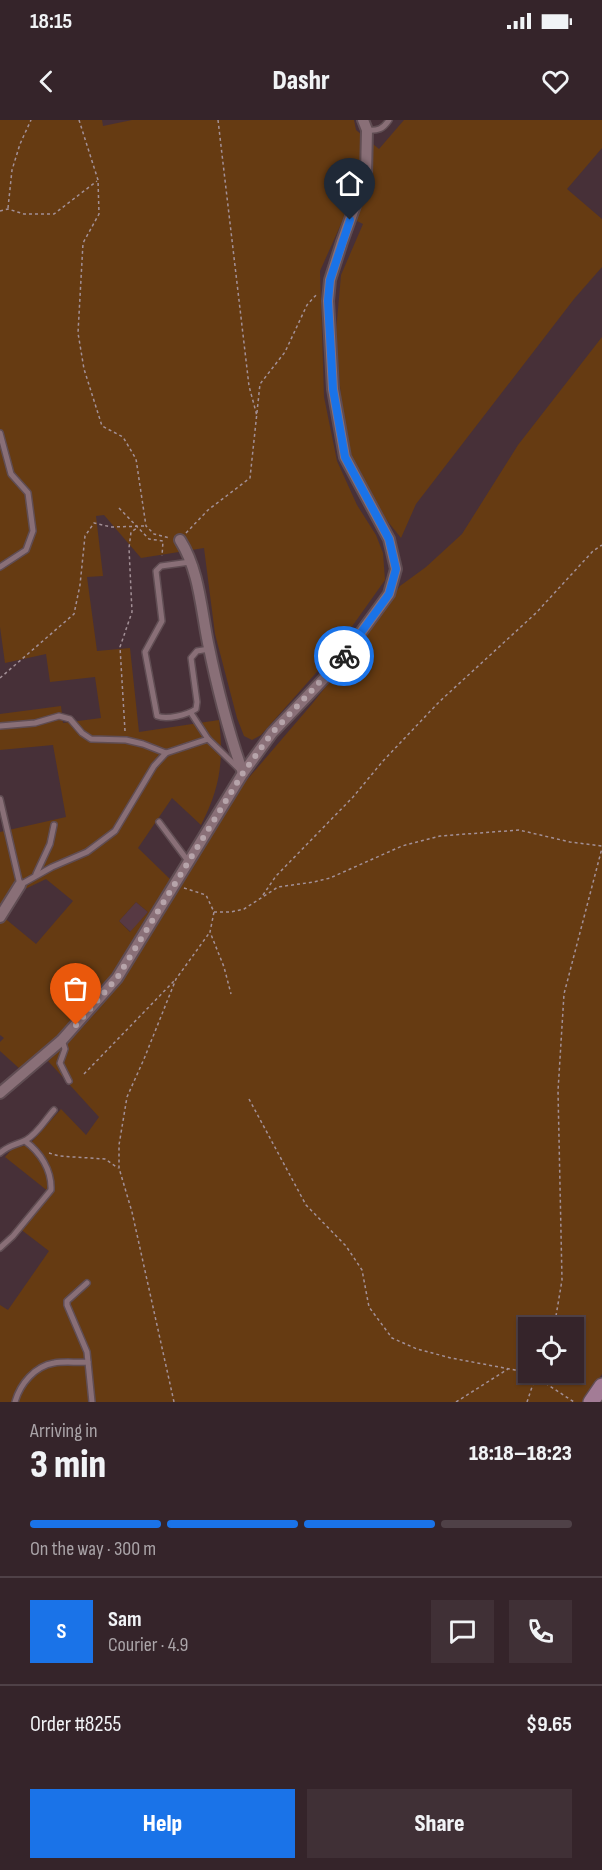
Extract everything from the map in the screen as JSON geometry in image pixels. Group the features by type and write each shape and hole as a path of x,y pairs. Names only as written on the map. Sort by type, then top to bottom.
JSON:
{"main road":[{"path":"591,1402 602,1386"}],"street":[{"path":"0,1093 62,1040 117,978 243,773 272,733 338,664 389,594 396,569 389,539 345,457 333,389 328,301 330,280 366,176 365,125"},
{"path":"180,540 192,562 209,649 228,726 243,773"},
{"path":"0,917 20,885"}],"lane":[{"path":"365,125 376,131 384,127 389,120"},
{"path":"0,433 11,474 28,493 33,531 26,550 0,567"},
{"path":"192,562 161,566 156,571 162,621 145,652 157,716 162,718 196,709 191,658 197,651 209,649"},
{"path":"191,712 208,739 243,773"},
{"path":"0,726 35,723 59,716 70,719 82,733 91,739 126,740 166,753"},
{"path":"0,799 20,885 87,852 115,831 154,766 166,753 208,739"},
{"path":"159,822 189,863"},
{"path":"36,876 50,844 54,825"},
{"path":"62,1040 65,1049 60,1063 69,1081"},
{"path":"0,1153 14,1143 25,1141 54,1110"},
{"path":"0,1248 13,1236 51,1190 50,1174 35,1148 25,1141"},
{"path":"87,1283 67,1301 67,1305 87,1352 92,1402"},
{"path":"15,1402 23,1383 37,1371 52,1363 88,1362"}],"path":[{"path":"8,209 12,170 20,144 32,120"},
{"path":"79,120 98,180 99,213 83,243 78,333 84,369 102,426 123,437 136,459 146,526 154,534 180,540 208,510 250,478 260,384 285,352 307,305 330,280"},
{"path":"218,120 249,386 258,418"},
{"path":"0,211 8,209 24,214 54,214 98,180"},
{"path":"119,508 149,539 163,541 161,566"},
{"path":"0,678 74,614 80,585 85,536 94,523 111,527 146,526"},
{"path":"126,740 120,647 132,612 129,549 131,532 137,527"},
{"path":"263,895 276,876 353,797 383,761 440,702 506,642 593,551 602,545"},
{"path":"214,912 244,909 278,887 330,878 402,846 440,836 519,830 602,847 564,994 558,1091 562,1280 556,1317"},
{"path":"84,1074 176,979 210,932 214,912 206,895 175,885"},
{"path":"210,932 224,967 231,994"},
{"path":"174,1402 132,1212 119,1168 119,1145 127,1097 176,979"},
{"path":"249,1100 306,1205 346,1246 362,1270 369,1308 392,1338 417,1349 451,1358 518,1371"},
{"path":"35,1148 59,1156 105,1159 119,1168"},
{"path":"456,1402 509,1368"},
{"path":"527,1402 534,1383"},
{"path":"545,1383 574,1402"}],"shaded area":[{"path":"0,120 102,120 103,126 132,120 354,120 356,130 379,149 404,120 602,120 602,148 567,189 602,219 602,267 574,299 416,504 401,538 385,518 349,452 341,399 336,332 341,275 363,224 345,215 320,271 324,397 337,461 357,505 376,535 383,553 385,580 331,656 261,735 252,740 244,736 237,718 215,634 204,548 141,558 104,515 96,516 103,576 87,577 97,651 130,648 139,732 219,720 221,761 213,799 201,825 172,798 138,848 172,881 117,970 49,1045 20,1069 0,1051 0,1042 4,1038 0,1035 0,832 66,817 53,745 0,750 0,714 61,706 63,723 101,718 95,677 50,682 46,654 5,663 0,627","holes":["46,879 73,901 36,944 2,916 23,890","136,902 148,912 130,932 119,921"]},
{"path":"602,337 602,1374 583,1402 0,1402 0,1305 8,1310 49,1251 19,1228 49,1192 5,1157 13,1148 29,1145 61,1109 86,1135 99,1117 48,1061 96,1012 136,958 240,788 360,644 400,586 426,567 462,534 518,445"},
{"path":"136,902 148,912 131,932 119,921"}],"way so far":[{"path":"76,1025 117,978 243,773 272,733 344,656"}],"route":[{"path":"344,656 389,594 396,569 389,539 345,457 333,389 328,301 330,280 350,220"}]}
